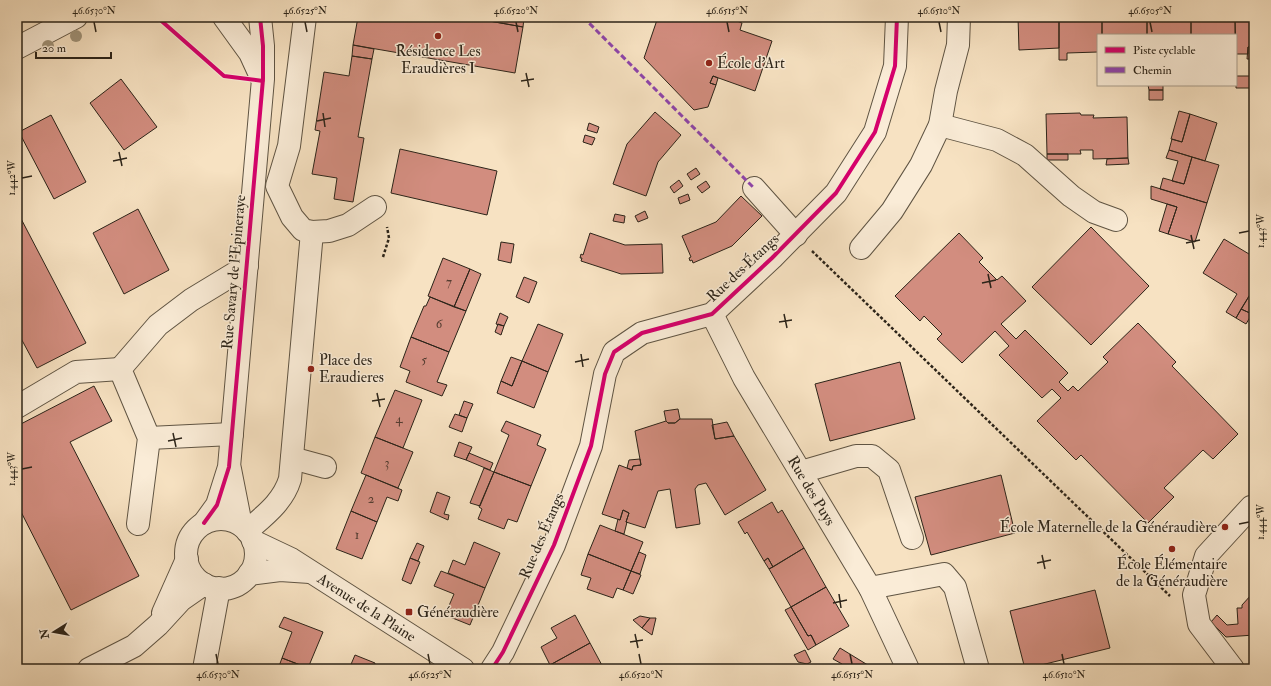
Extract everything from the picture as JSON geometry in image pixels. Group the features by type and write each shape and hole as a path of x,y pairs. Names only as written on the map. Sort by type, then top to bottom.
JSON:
{"street":[{"path":"17,48 45,24 76,17"},
{"path":"224,17 250,53 263,79"},
{"name":"Rue Savary de l'Epineraye","path":"158,625 187,559 187,548 190,538 196,529 204,523 217,505 229,468 263,79 263,46 260,17"},
{"path":"305,17 289,146 277,186 292,217 303,230 312,232 329,231 380,215"},
{"name":"Rue des Étangs","path":"492,669 503,652 554,545 591,446 605,374 614,352 642,333 712,314 796,235 836,193 875,132 895,66 897,17"},
{"path":"861,248 892,211 921,165 940,125 946,92 958,45 959,17"},
{"path":"940,125 997,140 1025,155 1071,196 1094,212 1116,220"},
{"path":"254,184 277,186"},
{"path":"754,188 796,235"},
{"path":"204,523 213,520 232,520 247,532 282,498 287,490 290,479 312,232"},
{"path":"17,407 76,372 120,369 158,325 191,300 247,266"},
{"name":"Rue des Puys","path":"712,314 744,378 870,588 908,669"},
{"path":"120,369 149,438 138,524"},
{"path":"149,438 232,434"},
{"path":"801,472 856,456 872,456 889,470 912,538"},
{"path":"292,458 325,466"},
{"name":"Rue Savary de l'Epineraye","path":"229,468 247,532 255,552 254,564 249,574"},
{"path":"1233,669 1199,624 1194,596 1206,556 1251,507"},
{"name":"Avenue de la Plaine","path":"247,532 291,558 463,669"},
{"path":"187,559 193,573 211,586"},
{"name":"Avenue de la Plaine","path":"249,574 280,570 311,572"},
{"path":"89,669 134,646 158,625 181,600 211,586 230,587 240,582 249,574"},
{"path":"870,588 944,574 955,587 978,669"},
{"path":"204,669 211,586"}],"path":[{"path":"380,215 389,238 383,257"},
{"path":"796,235 1170,596"}],"building":[{"name":"Résidence Les Eraudières I","path":"358,17 467,17 523,27 515,73 353,45"},
{"path":"467,17 517,17 524,18 523,27"},
{"path":"658,17 738,17 737,21 742,23 740,30 772,41 755,91 713,76 710,83 716,85 708,107 694,110 644,58"},
{"path":"1018,17 1059,17 1059,48 1019,50"},
{"path":"1059,17 1102,17 1102,34 1097,34 1097,52 1067,53 1067,60 1059,60"},
{"path":"1102,17 1136,17 1136,20 1147,20 1147,34 1102,34"},
{"path":"1136,17 1147,17 1147,20 1136,20"},
{"path":"1147,17 1191,17 1191,34 1147,34"},
{"path":"1191,17 1235,17 1235,34 1191,34"},
{"path":"1235,17 1254,17 1254,47 1248,47 1248,54 1237,54 1237,34 1235,34"},
{"path":"353,45 374,49 372,59 352,56"},
{"path":"1248,47 1254,47 1254,59 1247,59"},
{"path":"352,56 372,59 358,137 364,138 353,202 334,199 337,178 312,174 320,131 315,130 324,72 349,76"},
{"path":"713,76 718,78 716,85 710,83"},
{"path":"1237,76 1253,76 1254,88 1236,88"},
{"path":"121,79 157,127 124,150 90,103"},
{"path":"1148,86 1163,86 1163,90 1149,90"},
{"path":"1149,90 1163,90 1163,100 1149,100"},
{"path":"1179,111 1190,114 1182,142 1171,139"},
{"path":"655,112 681,135 658,162 646,196 613,184 627,144"},
{"path":"1080,113 1081,115 1094,115 1093,118 1127,117 1128,158 1093,159 1093,150 1080,150 1081,154 1047,154 1046,114"},
{"path":"1190,114 1217,123 1205,161 1169,150 1172,139 1182,142"},
{"path":"51,115 86,182 54,199 19,132"},
{"path":"589,123 599,127 597,133 587,130"},
{"path":"585,135 595,138 592,145 583,142"},
{"path":"400,149 497,171 487,215 391,193"},
{"path":"1169,150 1192,157 1184,184 1172,181 1178,161 1166,158"},
{"path":"1047,154 1068,154 1068,160 1047,160"},
{"path":"1192,157 1219,165 1207,203 1160,189 1163,178 1184,184"},
{"path":"1128,158 1129,164 1106,165 1107,159"},
{"path":"696,168 700,174 691,180 687,174"},
{"path":"679,180 683,186 674,193 670,187"},
{"path":"706,181 710,187 702,193 697,187"},
{"path":"1151,186 1207,203 1195,242 1168,234 1177,207 1151,199"},
{"path":"688,194 690,200 680,204 678,198"},
{"path":"741,196 762,216 732,246 693,263 692,260 690,261 689,258 691,257 682,236 716,222"},
{"path":"1167,204 1177,207 1168,234 1159,231"},
{"path":"138,209 169,270 124,294 93,233"},
{"path":"17,211 86,343 37,368 17,331"},
{"path":"645,211 648,218 638,222 635,216"},
{"path":"615,214 625,216 624,223 613,221"},
{"path":"1091,227 1149,286 1091,345 1032,287"},
{"path":"590,233 625,245 662,244 663,273 621,274 581,261 581,254 583,255"},
{"path":"959,233 983,258 979,262 997,280 1002,276 1026,301 1001,324 1016,339 1025,330 1068,373 1059,382 1068,391 1073,386 1078,391 1108,362 1103,357 1138,323 1176,362 1172,366 1238,434 1213,459 1203,450 1164,488 1174,497 1148,523 1081,455 1076,460 1037,421 1061,398 1052,389 1042,398 999,355 1009,346 995,331 962,363 937,339 942,334 924,316 920,321 895,296"},
{"path":"1224,239 1254,257 1254,288 1236,318 1226,312 1237,294 1203,273"},
{"path":"501,242 514,244 511,263 498,260"},
{"path":"443,258 470,269 454,307 428,296"},
{"path":"470,269 481,274 466,311 454,307"},
{"path":"524,277 537,282 529,303 516,297"},
{"path":"1254,288 1254,311 1252,314 1241,309"},
{"path":"430,297 466,311 449,352 411,337 424,306 426,306"},
{"path":"1241,309 1252,314 1246,324 1236,318"},
{"path":"500,313 508,317 504,326 496,324"},
{"path":"498,324 504,326 501,335 495,332"},
{"path":"538,324 563,334 548,372 522,361"},
{"path":"411,337 449,352 437,382 447,385 442,396 406,382 410,371 400,367"},
{"path":"511,357 522,361 512,386 501,381"},
{"path":"522,361 548,372 534,408 497,393 501,381 512,386"},
{"path":"900,362 915,419 830,441 815,384"},
{"path":"94,386 112,421 70,442 139,576 71,610 17,504 17,426"},
{"path":"395,390 422,400 403,448 375,437"},
{"path":"464,401 473,404 467,418 459,415"},
{"path":"678,409 680,419 675,423 668,423 666,421 664,411"},
{"path":"455,414 467,418 462,432 449,427"},
{"path":"680,419 712,419 715,439 734,436 766,490 725,515 706,483 698,485 695,489 700,524 676,528 670,489 658,491 645,528 626,522 629,513 623,510 620,520 602,514 619,465 632,470 633,466 641,465 635,431 666,421 668,423 675,423"},
{"path":"506,421 541,435 537,445 546,449 531,486 494,472 509,435 501,431"},
{"path":"727,422 734,436 715,439 712,425"},
{"path":"375,437 413,452 398,488 361,473"},
{"path":"459,442 472,447 466,460 454,456"},
{"path":"469,453 493,463 490,470 466,460"},
{"path":"640,459 641,465 633,466 632,470 627,468 629,460"},
{"path":"484,468 494,472 480,506 470,503"},
{"path":"494,472 531,486 517,522 508,519 504,529 478,519 482,509 479,507"},
{"path":"366,475 402,490 398,501 387,497 377,522 351,511"},
{"path":"1001,475 1015,533 931,555 915,497"},
{"path":"437,492 450,497 444,514 449,515 448,520 430,512"},
{"path":"772,502 778,513 782,510 804,548 773,567 768,558 764,561 747,532 745,534 738,522"},
{"path":"623,510 629,513 624,534 615,531 618,519 620,520"},
{"path":"351,511 377,522 362,559 336,549"},
{"path":"600,525 643,542 631,571 588,554"},
{"path":"474,542 500,553 485,588 448,573 453,560 465,565"},
{"path":"417,543 424,546 418,561 410,558"},
{"path":"804,548 826,587 791,607 769,569"},
{"path":"639,552 646,555 640,574 631,571"},
{"path":"588,554 631,571 623,590 617,588 613,598 587,589 591,578 581,575"},
{"path":"410,558 420,562 411,584 402,580"},
{"path":"768,558 773,567 769,569 764,561"},
{"path":"441,571 485,588 470,625 445,615 454,594 434,586"},
{"path":"631,571 641,575 633,594 623,590"},
{"path":"826,587 849,626 816,645 811,635 808,636 791,607"},
{"path":"1095,590 1110,648 1025,669 1010,611"},
{"path":"1252,594 1254,594 1254,635 1226,637 1211,622 1217,615 1227,625 1238,624 1237,608 1242,608 1242,605"},
{"path":"791,607 808,636 811,635 816,645 808,650 785,610"},
{"path":"575,615 590,643 550,665 541,647 557,638 551,628"},
{"path":"640,616 650,618 642,628 633,620"},
{"path":"284,617 323,632 308,668 282,658 292,632 279,627"},
{"path":"650,618 656,618 652,635 642,628"},
{"path":"590,643 604,669 552,669 550,665"},
{"path":"840,648 871,667 870,669 838,669 842,664 833,659"},
{"path":"805,650 811,662 807,664 798,662 794,655"},
{"path":"355,655 375,663 375,669 349,669"},
{"path":"282,658 308,668 310,669 278,669"}],"marked path":[{"path":"583,17 754,188"}],"cycle path":[{"path":"157,17 224,76 263,81"},
{"path":"204,523 217,505 229,467 263,79 263,46 260,17"},
{"path":"492,669 503,652 554,545 591,446 605,374 614,352 642,333 712,314 772,258 836,193 875,132 895,66 897,17"}],"place":[{"name":"Résidence Les Eraudières I","path":"438,36"},
{"name":"École d'Art","path":"709,63"},
{"name":"Place des Eraudieres","path":"311,369"},
{"name":"École Maternelle de la Généraudière","path":"1225,527"},
{"name":"École Élémentaire de la Généraudière","path":"1172,549"},
{"name":"Généraudière","path":"409,612"}]}
